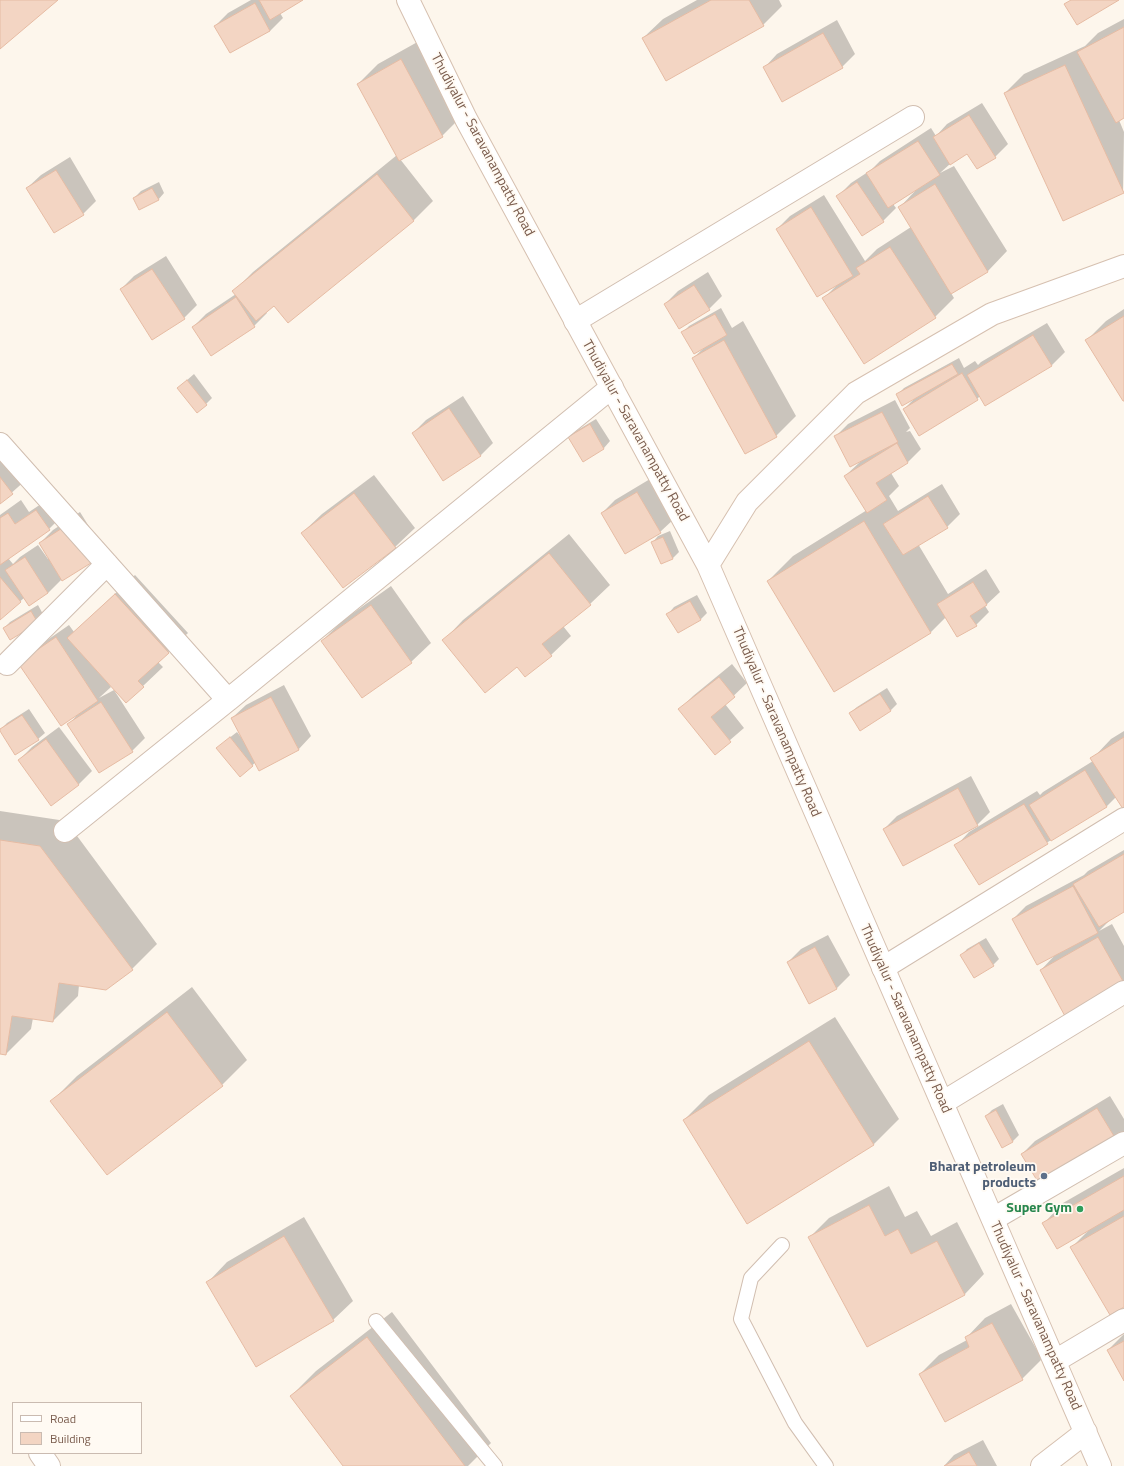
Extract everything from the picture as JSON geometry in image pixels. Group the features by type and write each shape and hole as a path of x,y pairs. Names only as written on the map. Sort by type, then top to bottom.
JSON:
{"street":[{"name":"Thudiyalur - Saravanampatty Road","path":"408,0 466,119 708,565 1100,1466"},
{"path":"575,321 913,117"},
{"path":"708,565 747,502 856,393 992,314 1124,266"},
{"path":"65,831 612,387"},
{"path":"0,444 228,700"},
{"path":"7,664 107,564"},
{"path":"883,968 1124,819"},
{"path":"942,1103 1124,992"},
{"path":"993,1219 1124,1143"},
{"path":"1055,1360 1124,1320"},
{"path":"1042,1466 1086,1432"},
{"path":"41,1454 49,1466"}],"lane":[{"path":"782,1245 751,1278 741,1319 795,1423 826,1466"},
{"path":"376,1321 495,1466"}],"building":[{"path":"0,0 58,0 0,49"},
{"path":"259,0 303,0 270,20"},
{"path":"711,0 749,0 764,26 666,81 642,38"},
{"path":"1071,0 1119,0 1077,25 1064,4"},
{"path":"255,3 270,31 230,53 214,26"},
{"path":"1124,27 1124,118 1116,123 1077,52"},
{"path":"823,33 843,68 782,102 763,67"},
{"path":"401,59 443,137 399,161 357,84"},
{"path":"1065,65 1124,193 1063,221 1004,93"},
{"path":"969,115 996,158 977,169 967,154 950,165 933,137"},
{"path":"918,141 940,175 888,208 866,173"},
{"path":"56,170 84,215 54,233 26,188"},
{"path":"377,174 414,221 288,323 274,306 256,321 232,291"},
{"path":"857,182 884,222 862,236 836,196"},
{"path":"935,184 988,272 951,294 898,207"},
{"path":"152,188 159,200 139,210 133,198"},
{"path":"811,207 853,276 817,297 776,229"},
{"path":"890,247 936,318 864,364 822,298 860,274 856,268"},
{"path":"152,269 185,319 152,340 120,289"},
{"path":"694,285 710,310 679,329 664,304"},
{"path":"236,297 255,327 211,356 192,327"},
{"path":"715,314 727,335 694,354 681,332"},
{"path":"1124,316 1124,401 1123,401 1085,340"},
{"path":"1033,335 1052,366 985,406 967,375"},
{"path":"724,340 777,437 745,454 692,358"},
{"path":"952,364 958,374 902,406 896,394"},
{"path":"962,373 978,400 919,436 903,409"},
{"path":"187,380 207,405 197,413 177,388"},
{"path":"449,408 481,456 443,481 412,433"},
{"path":"882,412 898,442 850,467 834,436"},
{"path":"590,424 604,449 583,462 568,437"},
{"path":"897,443 908,463 876,483 887,500 867,513 844,476"},
{"path":"0,477 13,494 0,504"},
{"path":"637,492 661,533 625,554 601,513"},
{"path":"354,493 396,548 343,588 301,533"},
{"path":"928,496 948,528 903,555 883,524"},
{"path":"36,510 50,530 0,565 0,518 8,513 15,524"},
{"path":"864,521 931,633 834,692 767,581"},
{"path":"67,525 91,563 62,581 39,543"},
{"path":"663,537 673,559 661,564 651,542"},
{"path":"549,553 591,605 542,644 552,656 525,677 517,667 485,693 442,640"},
{"path":"25,557 48,593 29,606 5,570"},
{"path":"0,577 21,602 0,620"},
{"path":"973,582 987,605 970,616 977,626 957,637 937,604"},
{"path":"115,594 169,653 138,681 144,687 126,703 67,638"},
{"path":"690,601 701,620 678,633 666,614"},
{"path":"371,605 412,663 362,698 321,641"},
{"path":"31,611 38,623 10,640 3,628"},
{"path":"56,637 98,701 61,726 18,663"},
{"path":"719,677 735,697 711,717 731,742 715,755 678,709"},
{"path":"880,694 891,711 860,731 849,713"},
{"path":"271,697 299,750 259,771 231,718"},
{"path":"101,702 133,752 99,773 67,724"},
{"path":"22,715 39,740 15,755 0,729"},
{"path":"230,737 253,766 240,777 216,748"},
{"path":"1124,737 1124,809 1123,809 1090,758"},
{"path":"46,739 79,785 51,806 18,760"},
{"path":"1085,770 1107,807 1051,841 1029,805"},
{"path":"958,788 978,826 903,866 883,829"},
{"path":"1024,804 1048,844 979,885 954,845"},
{"path":"0,840 40,846 133,970 106,990 59,983 53,1022 12,1016 6,1055 0,1054"},
{"path":"1124,854 1124,912 1099,927 1073,884"},
{"path":"1073,886 1098,933 1037,965 1012,919"},
{"path":"1098,937 1124,983 1066,1018 1040,970"},
{"path":"979,943 994,966 974,978 960,955"},
{"path":"815,947 837,989 809,1004 787,962"},
{"path":"167,1012 223,1086 107,1175 50,1101"},
{"path":"809,1041 874,1145 747,1224 683,1120"},
{"path":"1097,1108 1117,1141 1041,1187 1021,1154"},
{"path":"996,1110 1013,1142 1002,1148 985,1116"},
{"path":"1124,1176 1124,1210 1057,1249 1042,1223"},
{"path":"869,1205 885,1236 898,1229 911,1254 937,1241 965,1295 867,1347 808,1237"},
{"path":"1124,1216 1124,1307 1110,1315 1070,1247"},
{"path":"284,1236 334,1321 256,1367 206,1282"},
{"path":"992,1323 1023,1380 945,1422 919,1374 969,1347 965,1337"},
{"path":"367,1337 465,1466 343,1466 290,1396"},
{"path":"1124,1341 1124,1381 1107,1350"},
{"path":"969,1452 977,1466 944,1466"}],"place":[{"name":"Bharat petroleum products","path":"1044,1176"},
{"name":"Super Gym","path":"1080,1209"}]}
